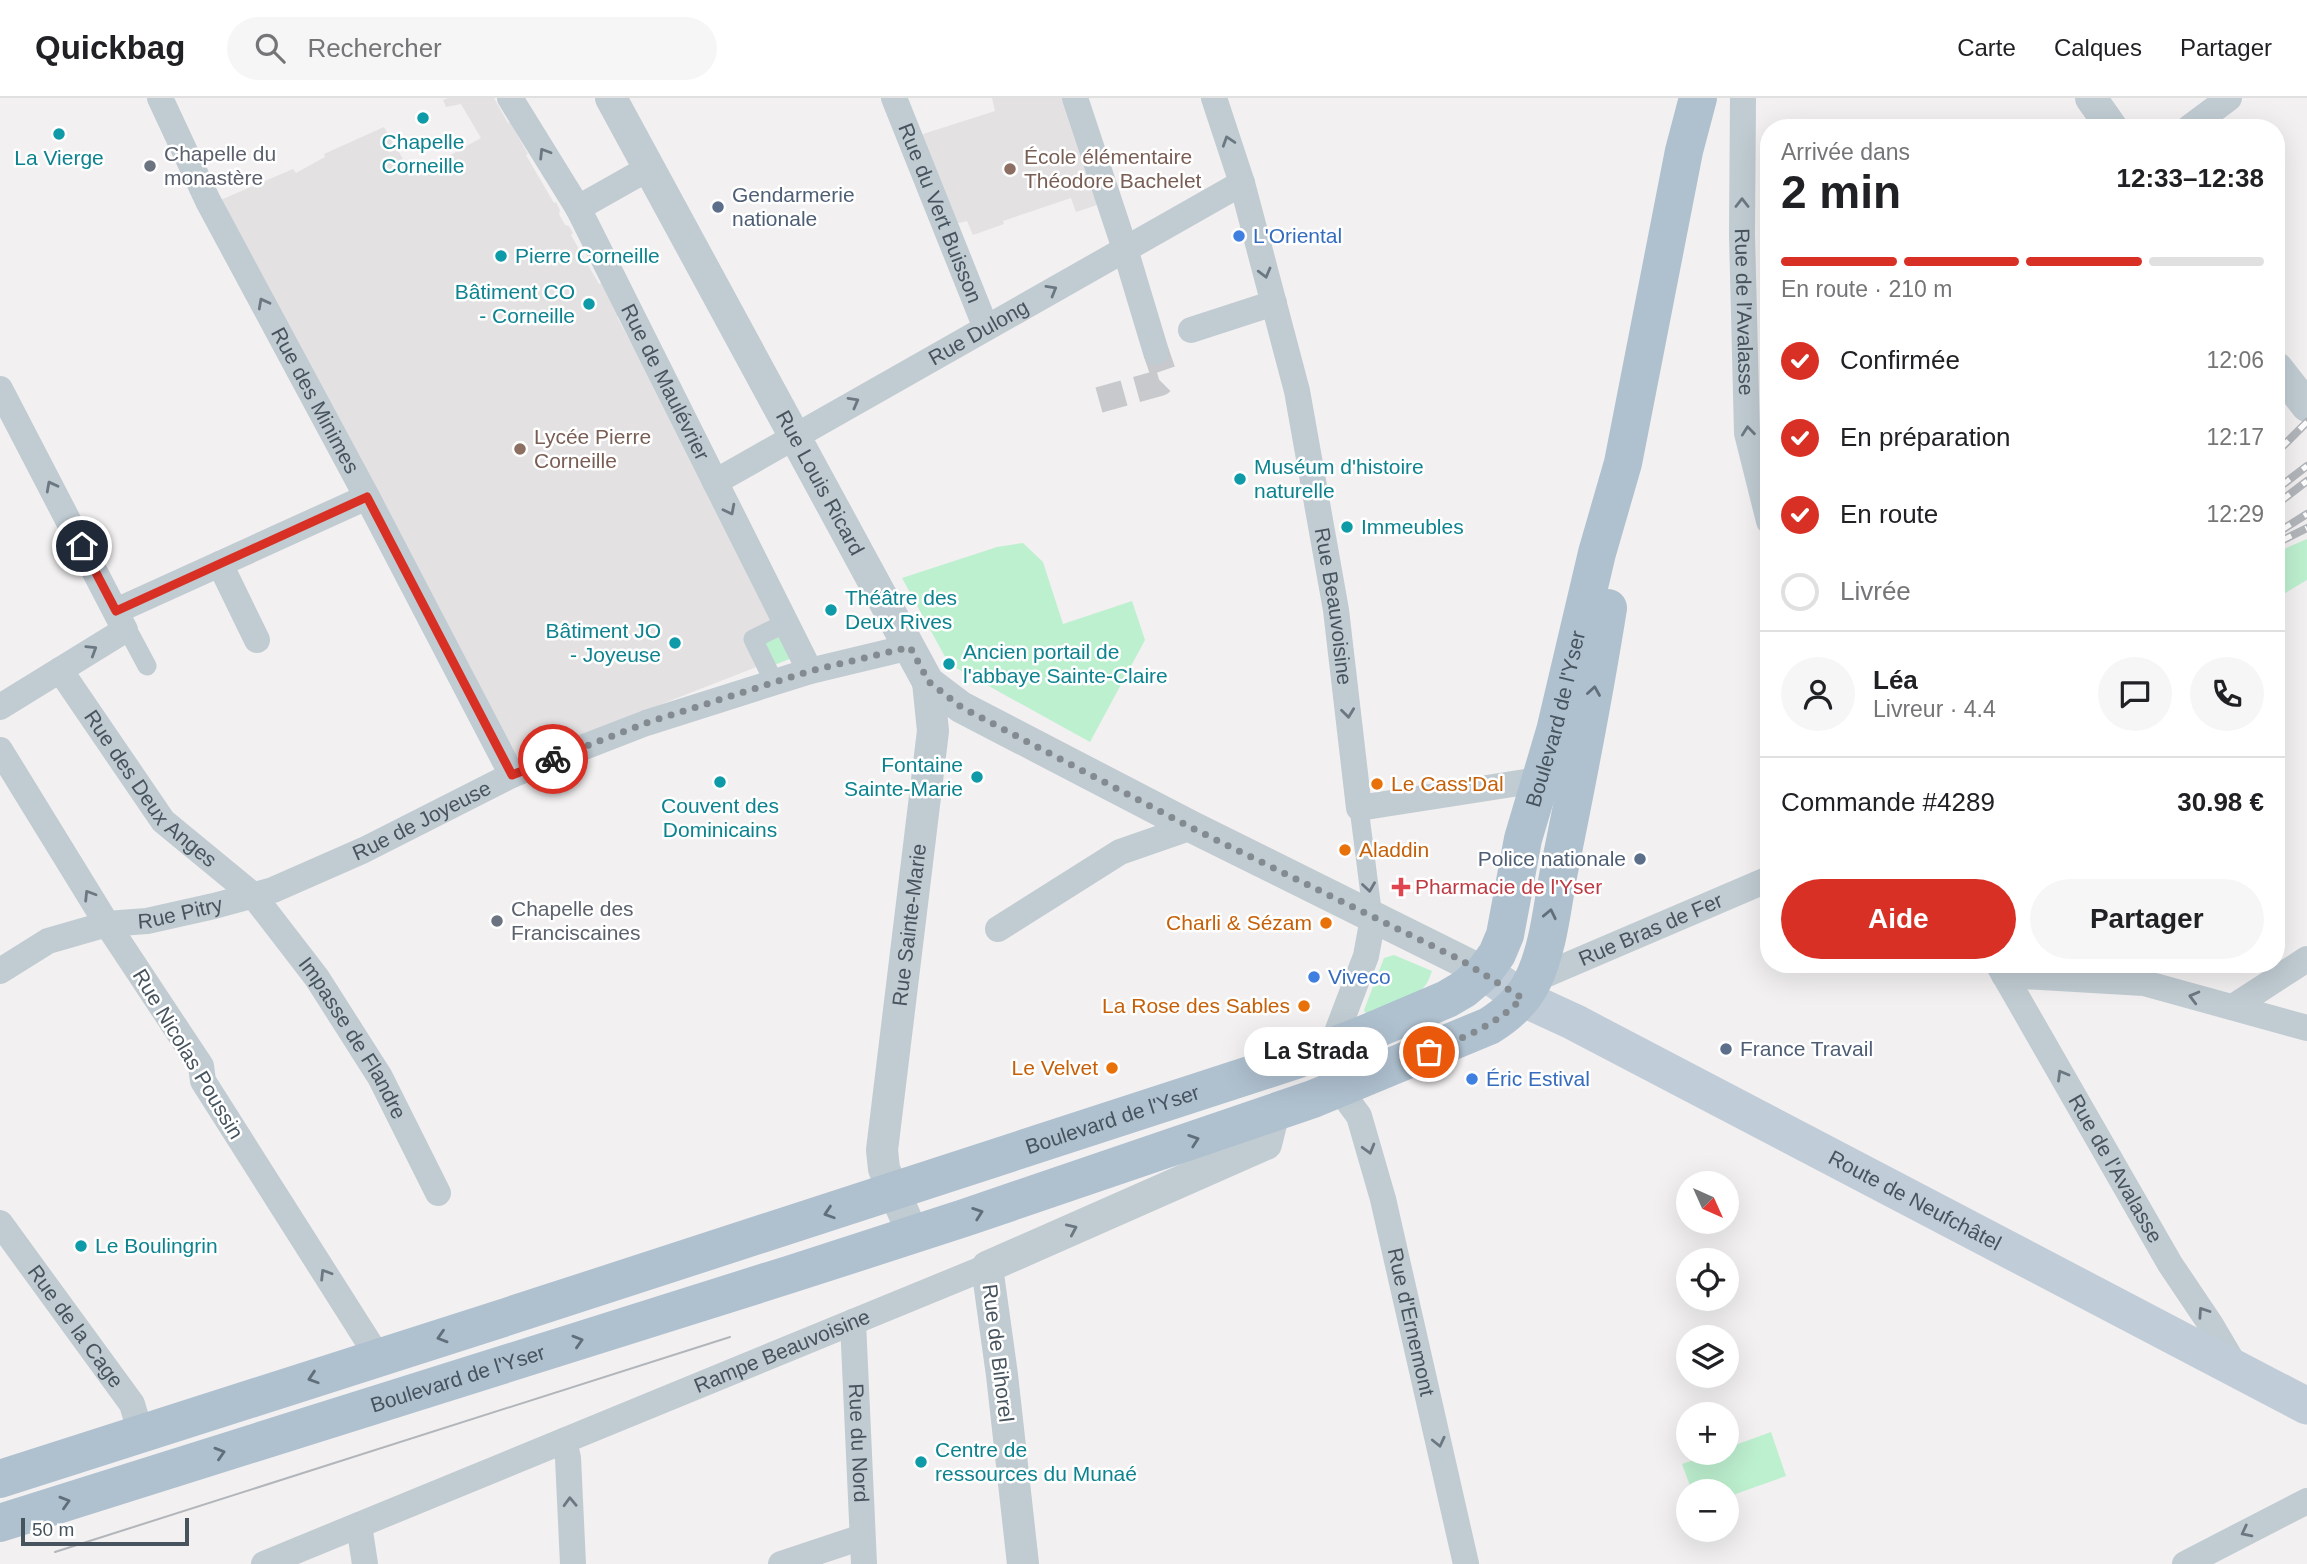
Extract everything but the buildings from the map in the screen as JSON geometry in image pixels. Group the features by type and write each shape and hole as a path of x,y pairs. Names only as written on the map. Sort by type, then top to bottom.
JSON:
{"main road":[{"name":"Boulevard de l'Yser","path":"0,1479 137,1419 889,1180 1331,1048 1447,999 1464,989 1484,972 1497,954 1507,920 1523,839 1555,731 1597,553 1623,463 1684,151 1698,98"},
{"name":"Boulevard de l'Yser","path":"0,1523 914,1234 1339,1089 1489,1026 1511,1010 1528,989 1544,946 1585,747 1616,556 1623,463"},
{"name":"Route de Neufchâtel","path":"1484,972 1528,989 1574,1022 2307,1406"}],"street":[{"name":"Rue des Minimes","path":"160,98 208,201 512,775"},
{"name":"Rue de Maulévrier","path":"510,98 578,208 810,671"},
{"name":"Rue Louis Ricard","path":"611,98 929,682 961,707 1192,828 1484,972"},
{"name":"Rue du Vert Buisson","path":"894,98 986,328"},
{"path":"1075,98 1156,352"},
{"name":"Rue Beauvoisine","path":"1214,98 1242,183 1297,391 1334,598 1373,918"},
{"name":"Rue de l'Avalasse","path":"1743,98 1747,433 1760,485"},
{"path":"2091,98 2106,119"},
{"path":"2201,119 2229,98"},
{"path":"578,208 649,168"},
{"name":"Rue Dulong","path":"715,482 1242,183"},
{"path":"1191,330 1274,303"},
{"path":"1,394 147,666"},
{"path":"0,707 60,670 121,621 220,564 367,497"},
{"path":"220,564 257,640"},
{"path":"774,682 753,639 786,622"},
{"name":"Rue de Joyeuse","path":"253,895 273,890 364,850 512,775 646,723 810,671 910,647"},
{"name":"Rue des Deux Anges","path":"60,670 163,821 253,895"},
{"name":"Rue Sainte-Marie","path":"889,1180 882,1150 933,731 929,682"},
{"name":"Rue Nicolas Poussin","path":"0,750 107,924 201,1066 203,1081 370,1344"},
{"path":"1359,808 1525,782 1538,788"},
{"path":"998,929 1120,852 1192,828"},
{"name":"Rue Bras de Fer","path":"1528,989 1760,883"},
{"name":"Rue Pitry","path":"0,971 48,941 107,924 147,921 253,895"},
{"name":"Impasse de Flandre","path":"253,895 317,978 380,1077 438,1193"},
{"path":"1339,1089 1331,1048 1366,956 1373,918"},
{"path":"2234,1007 2307,959"},
{"name":"Rue de l'Avalasse","path":"2003,973 2170,1264 2238,1371"},
{"path":"2034,973 2144,983 2307,1028"},
{"name":"Rue d'Ernemont","path":"1339,1089 1359,1116 1383,1199 1466,1564"},
{"name":"Rampe Beauvoisine","path":"264,1564 987,1267 1266,1144 1274,1112"},
{"path":"889,1180 914,1234"},
{"name":"Rue de la Cage","path":"0,1223 137,1419"},
{"name":"Rue de Bihorel","path":"987,1267 1023,1564"},
{"name":"Rue du Nord","path":"853,1322 864,1564"},
{"path":"564,1441 568,1458 573,1564"},
{"path":"2185,1564 2307,1501"},
{"path":"359,1525 365,1564"},
{"path":"781,1564 862,1536"}],"shaded area":[{"name":"Lycée Pierre Corneille","path":"494,98 508,123 510,122 528,154 526,155 554,203 556,202 565,225 569,226 573,233 571,235 599,284 601,283 620,315 617,317 781,620 759,666 521,759 508,751 216,202 293,169 296,173 325,157 324,154 384,127 413,176 481,138 461,104 446,107 443,100"},
{"name":"École élémentaire Théodore Bachelet","path":"992,98 1064,98 1097,205 1076,212 1071,198 1003,221 1004,224 973,235 967,221 955,224 920,135 995,111"}],"green space":[{"path":"2307,539 2307,580 2285,593 2285,549"},
{"path":"1023,543 1043,562 1063,624 1132,601 1145,640 1090,742 949,664 902,578 997,547"},
{"path":"786,623 802,654 767,668 753,639"},
{"path":"1394,955 1432,971 1428,981 1413,995 1366,1014 1364,1010 1384,958"},
{"path":"1771,1432 1786,1476 1739,1493 1739,1479 1688,1479 1682,1465 1739,1465 1739,1444"}],"tunnel":[{"path":"1099,400 1160,383 1165,378 1156,352"}],"tram line":[{"path":"55,1552 730,1337"}],"railway":[{"path":"2285,444 2307,422"},
{"path":"2285,483 2307,466"},
{"path":"2285,498 2307,481"},
{"path":"2285,528 2307,514"},
{"path":"2285,539 2307,528"}],"way so far":[{"path":"553,759 646,723 810,671 910,647 929,682 961,707 1192,828 1461,960 1522,998 1489,1026 1429,1052"}],"place":[{"name":"Chapelle Corneille","path":"423,118"},
{"name":"La Vierge","path":"59,134"},
{"name":"Chapelle du monastère","path":"150,166"},
{"name":"École élémentaire Théodore Bachelet","path":"1010,169"},
{"name":"Gendarmerie nationale","path":"718,207"},
{"name":"L'Oriental","path":"1239,236"},
{"name":"Pierre Corneille","path":"501,256"},
{"name":"Bâtiment CO - Corneille","path":"589,304"},
{"name":"Lycée Pierre Corneille","path":"520,449"},
{"name":"Muséum d'histoire naturelle","path":"1240,479"},
{"name":"Immeubles","path":"1347,527"},
{"name":"Théâtre des Deux Rives","path":"831,610"},
{"name":"Bâtiment JO - Joyeuse","path":"675,643"},
{"name":"Ancien portail de l'abbaye Sainte-Claire","path":"949,664"},
{"name":"Fontaine Sainte-Marie","path":"977,777"},
{"name":"Couvent des Dominicains","path":"720,782"},
{"name":"Le Cass'Dal","path":"1377,784"},
{"name":"Aladdin","path":"1345,850"},
{"name":"Police nationale","path":"1640,859"},
{"name":"Pharmacie de l'Yser","path":"1401,887"},
{"name":"Chapelle des Franciscaines","path":"497,921"},
{"name":"Charli & Sézam","path":"1326,923"},
{"name":"Viveco","path":"1314,977"},
{"name":"La Rose des Sables","path":"1304,1006"},
{"name":"France Travail","path":"1726,1049"},
{"name":"La Strada","path":"1429,1052"},
{"name":"Le Velvet","path":"1112,1068"},
{"name":"Éric Estival","path":"1472,1079"},
{"name":"Le Boulingrin","path":"81,1246"},
{"name":"Centre de ressources du Munaé","path":"921,1462"}],"route":[{"path":"82,546 116,611 367,497 512,775 553,759"}]}
